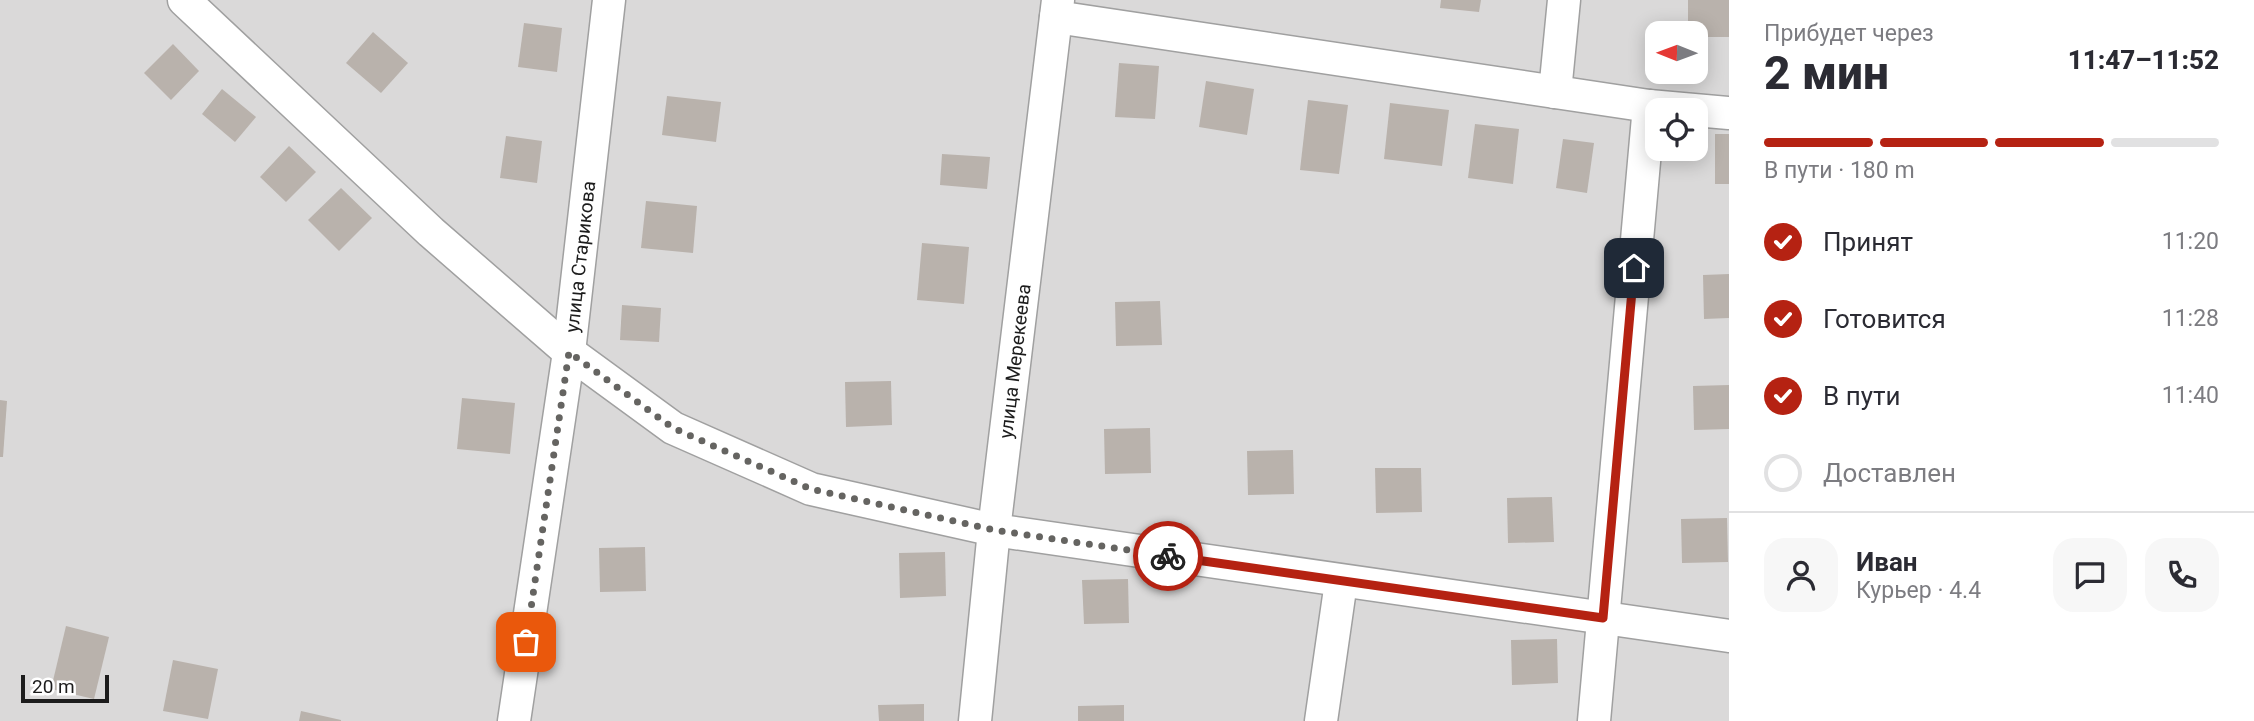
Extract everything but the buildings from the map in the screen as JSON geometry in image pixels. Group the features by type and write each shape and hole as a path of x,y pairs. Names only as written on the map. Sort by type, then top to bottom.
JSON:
{"street":[{"path":"184,0 431,232 569,352 673,428 811,489 994,530 1729,636"},
{"name":"улица Старикова","path":"514,721 569,352 609,0"},
{"path":"1555,92 1564,0"},
{"path":"1057,8 1645,105"},
{"name":"улица Мерекеева","path":"975,721 994,530 1057,8"},
{"path":"1708,111 1729,113"},
{"path":"1594,721 1645,151"},
{"path":"1321,721 1340,582"}],"shaded area":[{"path":"0,0 1729,0 1729,721 0,721"}],"way so far":[{"path":"526,642 569,352 673,428 811,489 994,530 1168,556"}],"route":[{"path":"1168,556 1603,618 1634,268"}]}
